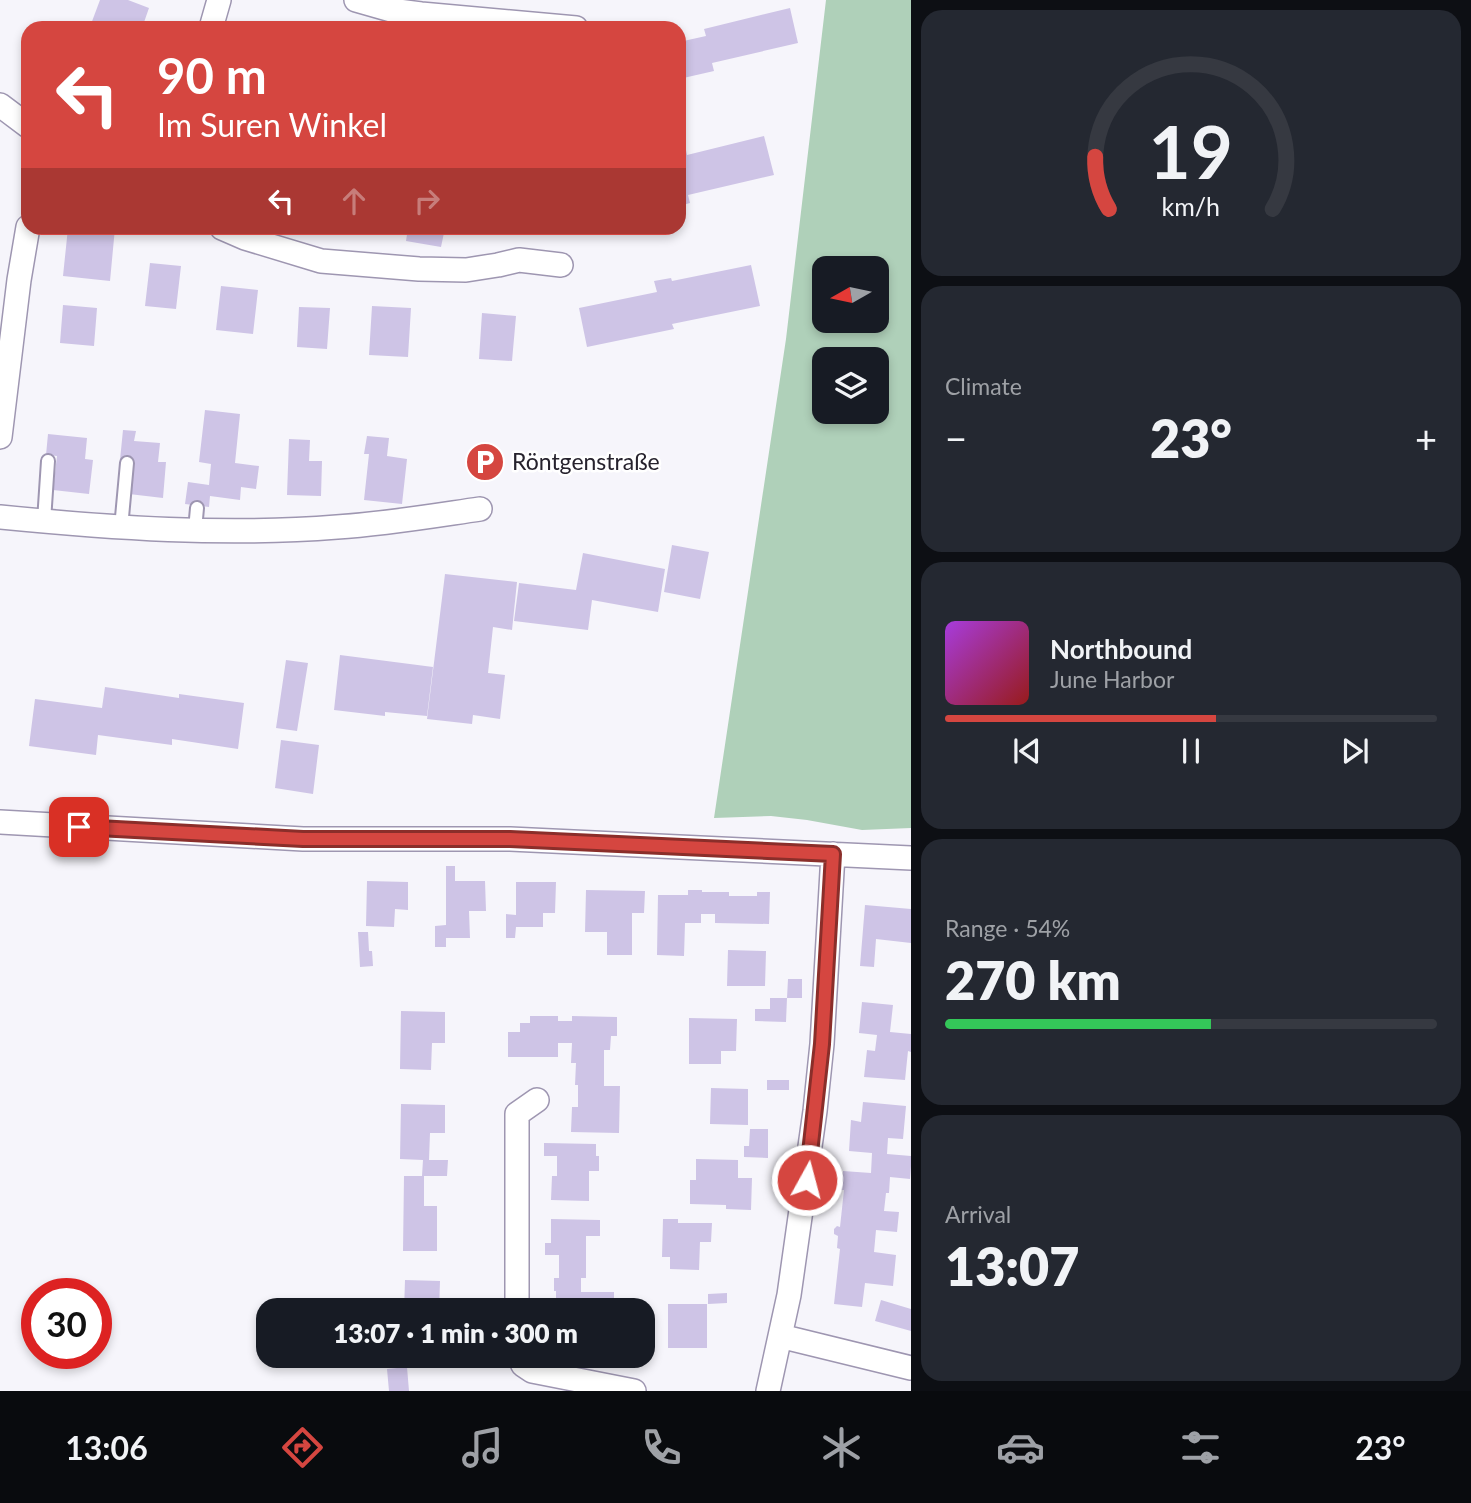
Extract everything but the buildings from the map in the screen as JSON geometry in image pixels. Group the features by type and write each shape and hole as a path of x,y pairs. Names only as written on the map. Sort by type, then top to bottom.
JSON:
{"street":[{"path":"213,21 219,0"},
{"path":"356,0 401,11 504,21"},
{"path":"0,106 21,121"},
{"path":"0,436 27,235"},
{"path":"238,235 321,261 467,270 519,260 561,265"},
{"path":"0,517 121,528 196,519 335,527 406,521 480,509"},
{"path":"0,822 303,839 510,839 911,858"},
{"path":"768,1391 789,1295 815,1111 822,1044 833,854"},
{"path":"517,1298 517,1114 537,1100"},
{"path":"780,1336 911,1368"},
{"path":"528,1368 634,1391"}],"lane":[{"path":"44,521 48,461"},
{"path":"121,528 127,463"}],"green space":[{"path":"826,0 911,0 911,828 862,830 771,816 714,818 786,339"}],"place":[{"name":"Röntgenstraße","path":"485,462"}],"route":[{"path":"79,827 303,839 510,839 833,854 822,1044 807,1180"}]}
